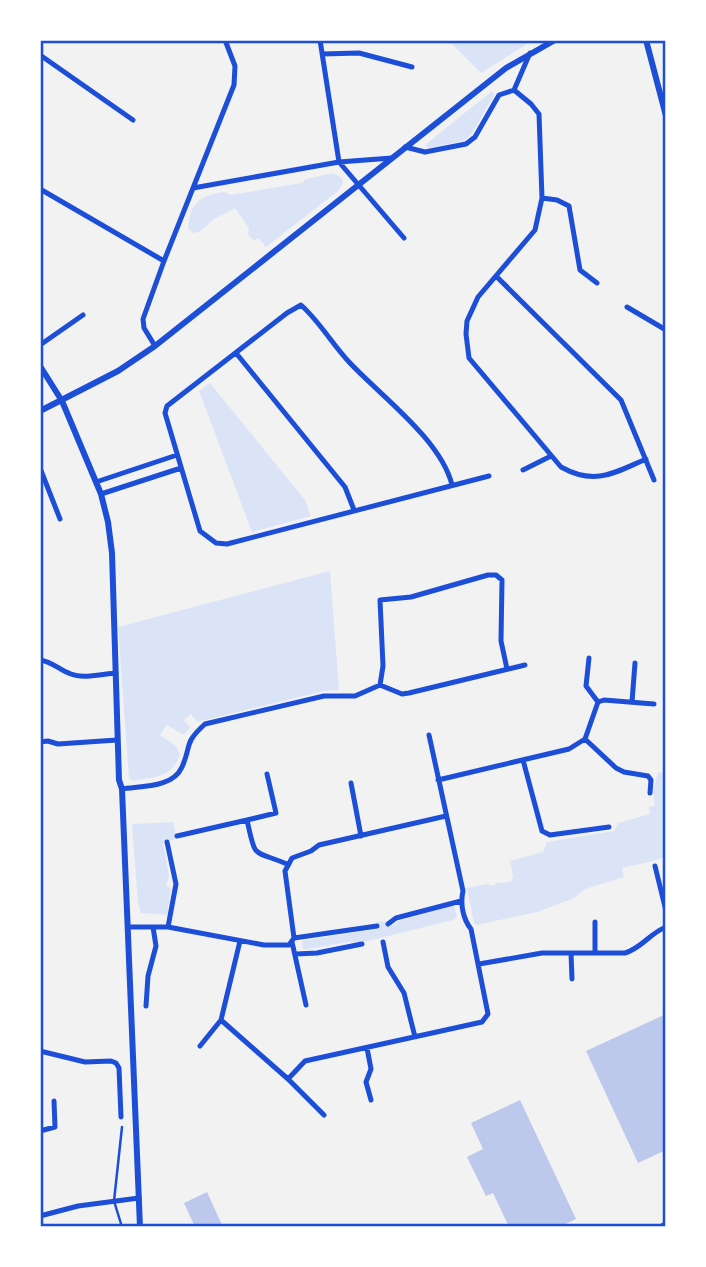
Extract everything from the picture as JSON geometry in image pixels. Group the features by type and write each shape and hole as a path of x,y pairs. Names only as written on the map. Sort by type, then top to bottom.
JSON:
{"street":[{"path":"155,346 144,328 143,319 234,85 235,66 225,40"},
{"path":"320,40 339,162 404,238"},
{"path":"40,411 118,371 155,346 506,68 555,40"},
{"path":"646,40 666,116"},
{"path":"405,147 425,152 466,144 475,137 499,95 514,90 530,53"},
{"path":"321,54 359,54 412,67"},
{"path":"40,55 134,120"},
{"path":"514,90 539,114 542,198 535,230 478,297 467,321 469,358 551,456 561,467 575,475 587,477 611,474 646,459"},
{"path":"193,188 339,162 391,158"},
{"path":"40,189 164,261"},
{"path":"542,198 557,200 569,206 580,270 597,283"},
{"path":"496,276 621,400 654,480"},
{"path":"452,485 449,473 437,452 377,387 349,362 313,315 301,305 167,406 165,419 200,531 216,543 227,544 489,476"},
{"path":"626,307 666,330"},
{"path":"40,345 83,315"},
{"path":"236,353 345,487 354,510"},
{"path":"40,366 62,401 101,494 112,553 117,740 129,927 140,1227"},
{"path":"96,482 177,455"},
{"path":"523,470 551,456"},
{"path":"40,468 60,519"},
{"path":"101,494 181,468"},
{"path":"380,685 383,666 380,600 411,597 488,575 496,575 502,580 500,641 507,669"},
{"path":"589,658 586,686 598,702"},
{"path":"40,660 52,662 78,676 116,673"},
{"path":"632,702 635,663"},
{"path":"122,789 160,784 176,777 183,767 191,737 205,724 324,696 355,696 380,685 402,694 525,665"},
{"path":"598,702 604,700 654,704"},
{"path":"438,780 569,749 585,740 598,702"},
{"path":"288,1079 305,1061 482,1022 488,1014 471,929 466,922 461,901 463,891 429,735"},
{"path":"40,742 58,744 117,740"},
{"path":"585,740 616,768 648,776 651,780 650,793"},
{"path":"523,760 542,831 550,835 609,827"},
{"path":"177,835 276,813 267,774"},
{"path":"351,783 361,836"},
{"path":"306,1004 293,940 285,871 287,864 292,858 319,845 446,816"},
{"path":"247,820 254,851 258,855 287,864"},
{"path":"167,842 176,884 168,927"},
{"path":"655,866 666,911"},
{"path":"388,924 396,918 461,901"},
{"path":"595,922 595,953"},
{"path":"129,927 168,927 283,946 293,940 377,926"},
{"path":"146,1006 148,976 156,946 153,928"},
{"path":"478,964 542,953 625,953 635,950 657,931 666,928"},
{"path":"200,1046 221,1020 240,941"},
{"path":"383,942 388,967 404,993 415,1037"},
{"path":"296,954 317,953 362,944"},
{"path":"571,953 572,979"},
{"path":"221,1020 324,1115"},
{"path":"367,1048 371,1069 366,1082 371,1100"},
{"path":"40,1051 85,1062 117,1063 121,1117"},
{"path":"40,1131 55,1127 54,1101"},
{"path":"40,1216 78,1206 139,1198"}],"lane":[{"path":"122,1127 114,1201 122,1227"}],"shaded area":[{"path":"448,40 523,40 527,44 481,73"},
{"path":"492,91 494,95 472,134 464,141 428,148 425,145"},
{"path":"333,173 342,178 343,183 338,191 266,247 258,238 254,241 248,235 249,228 235,208 214,219 199,232 193,233 188,229 194,206 209,195 225,192 231,195 302,183 306,179"},
{"path":"210,383 305,500 311,516 252,532 199,391"},
{"path":"330,571 339,690 324,691 197,722 191,714 184,720 190,727 184,735 167,725 160,735 176,746 180,754 173,768 156,777 133,781 129,778 118,627"},
{"path":"658,772 666,773 666,856 622,868 624,877 585,889 574,898 537,912 477,925 474,923 467,888 511,882 513,876 510,861 543,852 547,842 614,831 618,823 650,814 649,807 655,805 653,792"},
{"path":"173,822 177,839 163,842 169,876 166,885 171,889 167,915 141,913 132,824"},
{"path":"454,905 457,917 453,920 360,943 348,942 303,950 302,941 376,929 377,922 385,921 389,927 399,921"}],"building":[{"path":"666,1014 666,1150 638,1163 586,1051"},
{"path":"520,1100 576,1219 559,1227 509,1227 493,1193 486,1196 467,1157 483,1149 471,1123"},
{"path":"207,1192 223,1227 195,1227 184,1203"}]}
